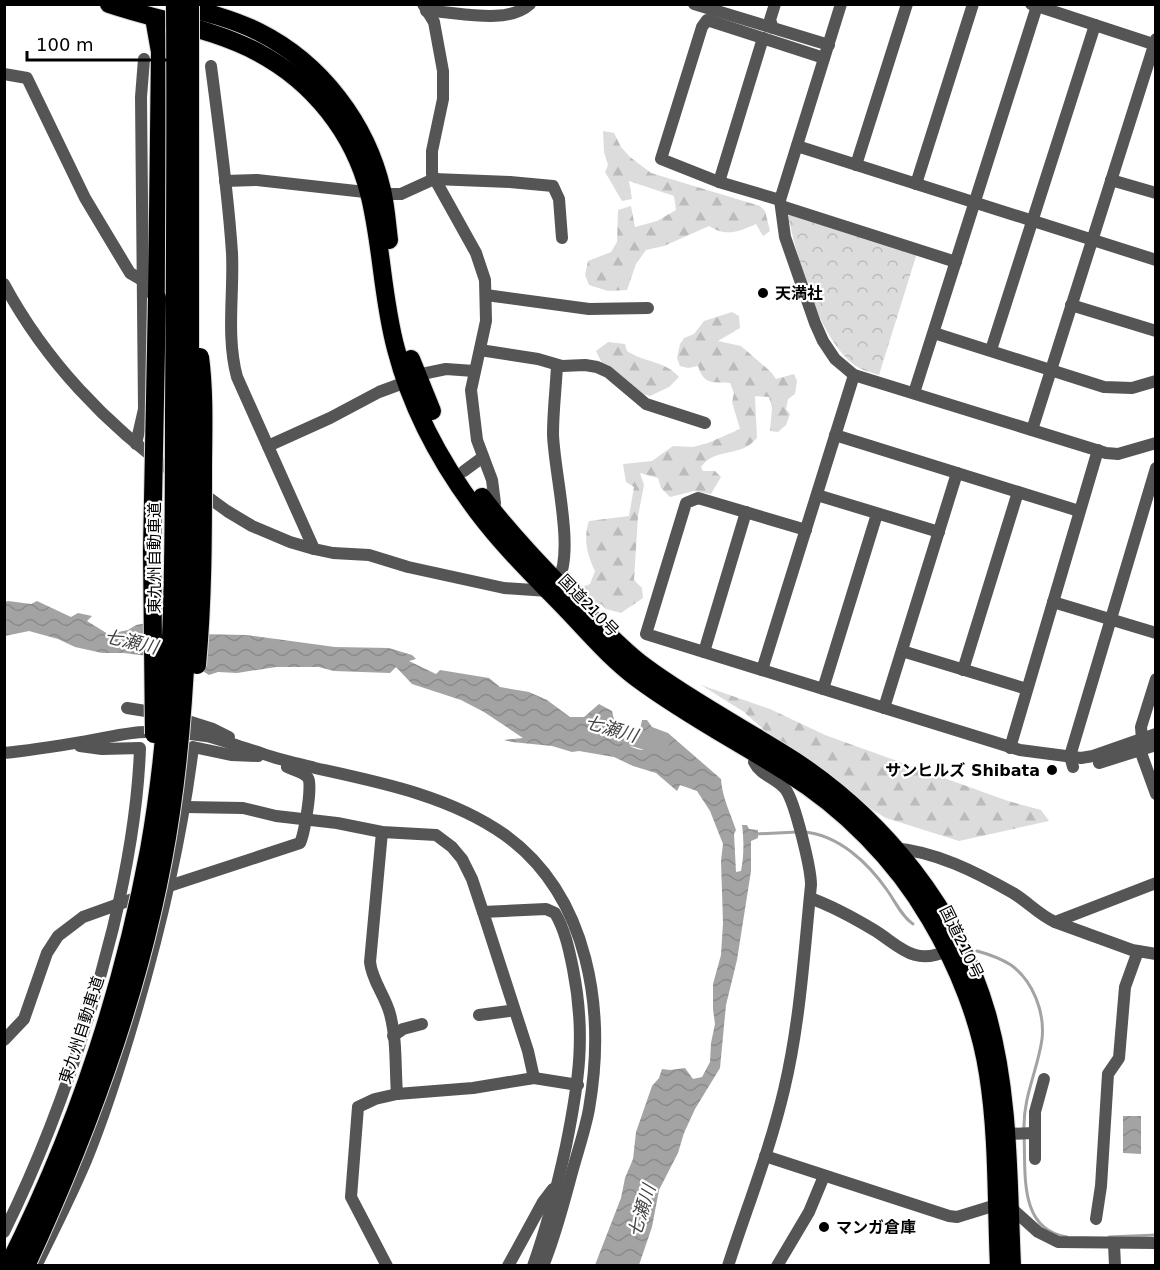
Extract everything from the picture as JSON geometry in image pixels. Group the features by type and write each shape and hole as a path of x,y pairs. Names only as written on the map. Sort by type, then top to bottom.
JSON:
{"highway":[{"name":"国道210号","path":"109,4 192,28 235,32"},
{"name":"国道210号","path":"182,5 235,32 259,53 285,69 323,105 338,123 353,148 376,194 412,379 431,438 463,491 492,531 632,657 816,776 852,805 895,848 940,910 958,943 986,1011 1002,1084 1021,1133 1002,1205 999,1266"},
{"path":"155,810 152,551 157,298 152,56 159,20 182,5"},
{"name":"東九州自動車道","path":"8,1266 35,1212 56,1162 95,1056 141,889 155,810 165,726 173,616 182,5"},
{"name":"東九州自動車道","path":"26,1266 83,1136 106,1071 162,889 184,695 188,614 182,5"},
{"path":"162,889 196,673 204,567 203,392 198,340 184,274 178,72 182,50 192,28"},
{"path":"178,72 187,52 199,40 235,32"},
{"name":"国道210号","path":"412,379 464,471 493,512 552,587 617,662 639,680 808,787 861,831 905,881 957,972 976,1024 988,1072 1002,1205 1012,1266"}],"street":[{"path":"219,4 235,32"},
{"path":"425,8 465,16 478,16 519,13 530,4"},
{"path":"773,28 770,20 775,4"},
{"path":"841,4 780,203 785,237 819,332 835,359 854,375 1106,453 1118,454 1155,443"},
{"path":"856,165 907,4"},
{"path":"916,184 973,4"},
{"path":"702,5 829,45"},
{"path":"914,393 975,203 1034,5 1155,43 1032,430"},
{"path":"425,8 434,22 443,71 443,99 431,164 434,179 479,259 485,280 486,321 474,371 471,402 477,440 492,480 495,503 493,512"},
{"path":"825,58 707,20 702,27 661,159 719,182 956,262"},
{"path":"991,350 1095,26"},
{"path":"719,182 764,38"},
{"path":"136,444 144,409 141,97 152,56"},
{"path":"211,66 232,254 231,345 233,362 237,376 314,549"},
{"path":"4,74 27,78 85,198 130,273 142,280"},
{"path":"797,146 1155,260"},
{"path":"225,181 257,180 376,194 401,194 434,179 553,186 559,199 562,238"},
{"path":"1111,180 1155,193"},
{"path":"4,284 42,345 89,399 136,444 239,518 268,533 314,549 333,553 369,555 408,567 504,588 552,587 563,568 564,530 553,433 557,365"},
{"path":"486,295 589,309 648,308"},
{"path":"1071,305 1155,331"},
{"path":"934,333 1104,387 1132,388 1155,381"},
{"path":"480,350 538,359 557,365 597,367 608,372 646,405 705,423"},
{"path":"268,446 330,418 379,392 412,379 446,369 474,371"},
{"path":"762,670 854,375"},
{"path":"836,435 1079,511"},
{"path":"1010,748 1098,450"},
{"path":"464,471 483,457"},
{"path":"1071,762 1155,468"},
{"path":"884,708 957,473"},
{"path":"963,670 1018,492"},
{"path":"817,495 939,532"},
{"path":"806,530 698,498 686,503 646,634 1010,748 1071,762 1141,745 1155,745"},
{"path":"704,652 746,512"},
{"path":"823,689 877,514"},
{"path":"1053,602 1155,633"},
{"path":"902,651 1027,689"},
{"path":"1155,679 1141,727 1141,745 1155,794"},
{"path":"127,708 188,720 227,735 241,747"},
{"path":"4,753 144,732 187,734 208,737 241,747 303,774 308,777 310,784 306,819 302,839 298,844 83,917 58,936 48,953 24,1019 4,1040"},
{"path":"1099,763 1141,745 1155,734"},
{"path":"4,1232 40,1152 64,1091 97,987 118,904 132,831 139,778 140,748 102,749 69,744"},
{"path":"36,1266 84,1164 124,1054 145,980 162,889 185,807 193,747 231,755 259,755 435,800 472,815 504,835 530,856 546,876 565,906 579,935 589,970 595,1016 595,1061 586,1121 543,1266"},
{"path":"728,1266 784,1091 802,984 810,898 811,872 789,798 782,785 758,770 754,762 757,754"},
{"path":"185,807 243,808 282,817 382,832 430,834 443,840 457,853 466,866 528,1050 534,1078"},
{"path":"382,832 370,962 373,978 384,996 389,1011 397,1094"},
{"path":"877,847 926,853 955,864 1014,894 1038,913 1055,922 1138,951 1155,954"},
{"path":"1055,922 1155,883"},
{"path":"810,898 872,929 898,948 911,954 931,956 946,951"},
{"path":"483,912 546,909 552,911 557,916 569,947 578,996 581,1045 578,1085 558,1184 533,1266"},
{"path":"1096,1219 1101,1186 1108,1074 1119,1058 1125,987 1138,951"},
{"path":"479,1015 509,1011"},
{"path":"393,1036 403,1029 422,1024"},
{"path":"387,1266 351,1200 358,1107 367,1101 397,1094 473,1088 534,1078 578,1085"},
{"path":"1035,1159 1021,1133 1044,1079"},
{"path":"765,1156 953,1217 1002,1205 1051,1240 1066,1243 1155,1243"},
{"path":"777,1266 808,1212 824,1176"},
{"path":"508,1266 543,1203 558,1184"},
{"path":"1114,1244 1115,1266"}],"green space":[{"path":"603,131 614,133 621,147 630,157 651,173 760,206 765,211 770,231 763,236 756,224 732,232 721,231 709,226 664,246 646,250 636,264 627,290 608,291 589,285 585,275 588,261 611,252 617,242 618,210 631,206 635,227 657,221 676,210 674,196 629,181 632,199 622,201 605,172 608,165 604,152"},
{"path":"793,213 917,253 879,375 853,364 829,335 803,275 788,216"},
{"path":"732,312 739,316 740,328 718,341 741,346 776,379 794,374 797,381 795,394 788,399 786,409 790,414 786,425 778,432 770,431 772,408 769,397 755,396 757,438 743,448 714,457 701,467 703,471 715,471 721,477 711,494 694,491 670,497 661,488 658,478 640,473 644,485 638,516 634,580 642,588 643,598 621,613 606,609 601,604 594,608 578,594 580,588 590,584 595,571 587,546 587,527 589,521 629,516 634,487 626,482 623,464 652,461 673,446 693,447 740,429 732,402 734,393 730,383 710,381 703,377 698,366 688,368 680,366 677,358 684,338 694,334 704,321"},
{"path":"608,342 625,344 627,351 667,367 679,377 669,387 650,396 631,390 611,375 596,351"},
{"path":"701,685 770,709 825,735 1008,801 1041,810 1049,821 959,841 886,818 773,738 744,712"}],"water":[{"path":"37,601 71,617 78,613 92,616 87,621 108,634 147,623 198,634 246,635 335,647 389,648 412,655 416,659 409,661 436,674 440,670 489,678 500,687 529,692 547,700 570,717 584,717 599,704 612,711 615,724 625,742 629,746 643,750 643,744 638,740 642,720 647,720 652,727 668,733 721,779 736,830 734,834 736,872 741,871 742,865 742,825 758,830 758,838 751,841 751,871 737,960 726,1005 720,1068 695,1109 678,1153 659,1190 652,1227 639,1265 595,1265 621,1198 625,1178 633,1159 636,1132 652,1086 659,1078 662,1069 685,1068 693,1079 702,1077 710,1062 715,1024 713,984 721,955 723,844 710,811 697,791 680,785 677,791 656,773 614,757 504,740 523,738 461,700 412,684 396,667 390,673 334,671 319,667 276,667 237,673 218,672 209,675 201,670 196,662 124,653 102,653 75,647 58,639 29,631 5,636 4,602 31,604"},
{"path":"1123,1116 1141,1116 1141,1154 1123,1153"}],"waterway":[{"name":"七瀬川","path":"596,723 619,733 660,745"},
{"path":"756,834 797,832"},
{"path":"804,832 817,834 852,852 871,870 902,913 913,924"},
{"path":"977,951 1003,960 1019,972 1031,988 1042,1018 1042,1039 1028,1094 1024,1129"},
{"path":"1024,1135 1026,1182 1032,1211 1040,1223 1051,1232 1067,1237"},
{"path":"1109,1237 1156,1235"}],"place":[{"name":"天満社","path":"763,293"},
{"name":"サンヒルズ Shibata","path":"1052,770"},
{"name":"マンガ倉庫","path":"824,1227"}]}
